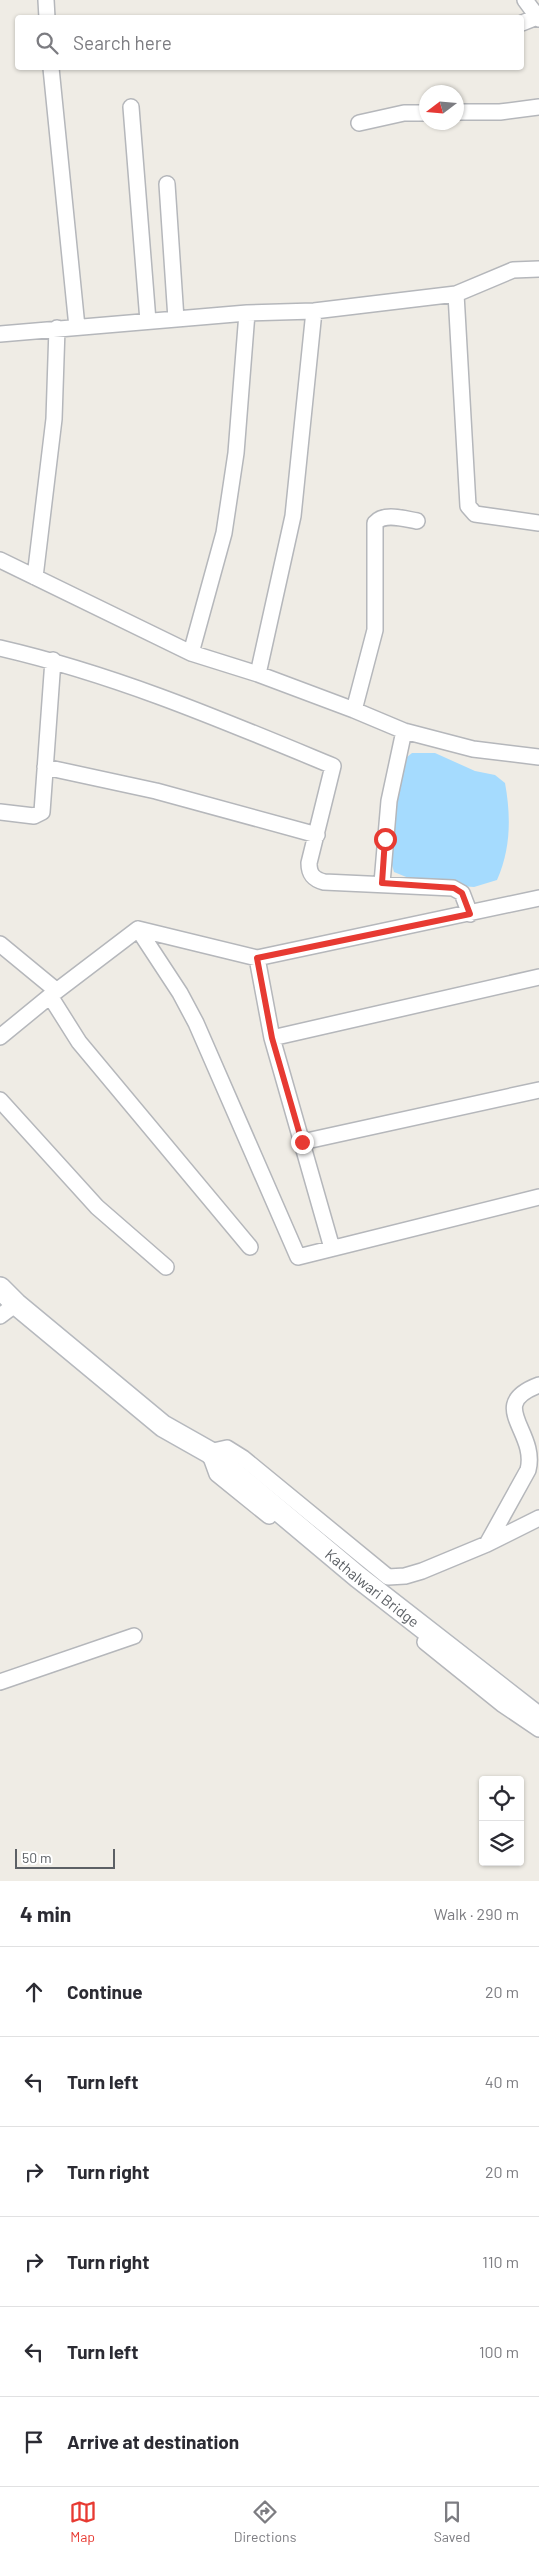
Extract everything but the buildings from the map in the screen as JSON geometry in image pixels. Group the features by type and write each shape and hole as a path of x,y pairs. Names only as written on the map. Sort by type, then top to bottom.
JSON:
{"main road":[{"name":"Kathalwari Bridge","path":"0,1288 8,1310 162,1426 210,1452 358,1577 539,1718"}],"street":[{"path":"46,0 47,15"},
{"path":"524,22 538,18 526,0"},
{"path":"51,70 77,327"},
{"path":"464,112 500,112 539,107"},
{"path":"131,108 148,321"},
{"path":"359,123 404,113 419,113"},
{"path":"167,184 176,319"},
{"path":"0,334 247,313 314,311 456,294 513,270 539,269"},
{"path":"456,294 468,506 476,514 539,523"},
{"path":"258,674 293,516 314,311"},
{"path":"191,653 224,533 236,453 247,313"},
{"path":"35,577 54,419 57,328"},
{"path":"354,710 375,630 375,523 378,519 388,517 417,521"},
{"path":"0,560 191,653 258,674 404,731 473,749 539,757"},
{"path":"0,648 53,660 131,684 333,766 309,863 309,870 316,880 324,882 382,883 454,888 462,893 470,914"},
{"path":"0,812 34,816 40,814 43,808 53,660"},
{"path":"382,883 389,801 404,731"},
{"path":"45,767 156,791 317,835"},
{"path":"138,929 257,958 539,898"},
{"path":"0,1038 53,993 138,929"},
{"path":"138,929 180,993 196,1023 298,1257 539,1197"},
{"path":"0,944 53,993 79,1042 250,1247"},
{"path":"257,958 272,1038 332,1248"},
{"path":"272,1038 539,977"},
{"path":"302,1142 539,1090"},
{"path":"0,1100 97,1207 166,1267"},
{"path":"487,1544 528,1470 531,1459 530,1447 515,1414 514,1405 522,1394 539,1386"},
{"path":"539,1518 487,1544 405,1576 388,1577 378,1572 243,1458 227,1448 210,1452 217,1474 502,1704 539,1729"},
{"path":"0,1682 134,1636"}],"water":[{"path":"412,753 435,753 475,771 495,775 505,783 509,820 505,856 497,880 474,887 421,883 394,872 389,854 402,761"}],"route":[{"path":"302,1142 272,1038 257,958 470,914 462,893 454,888 382,883 385,839"}]}
